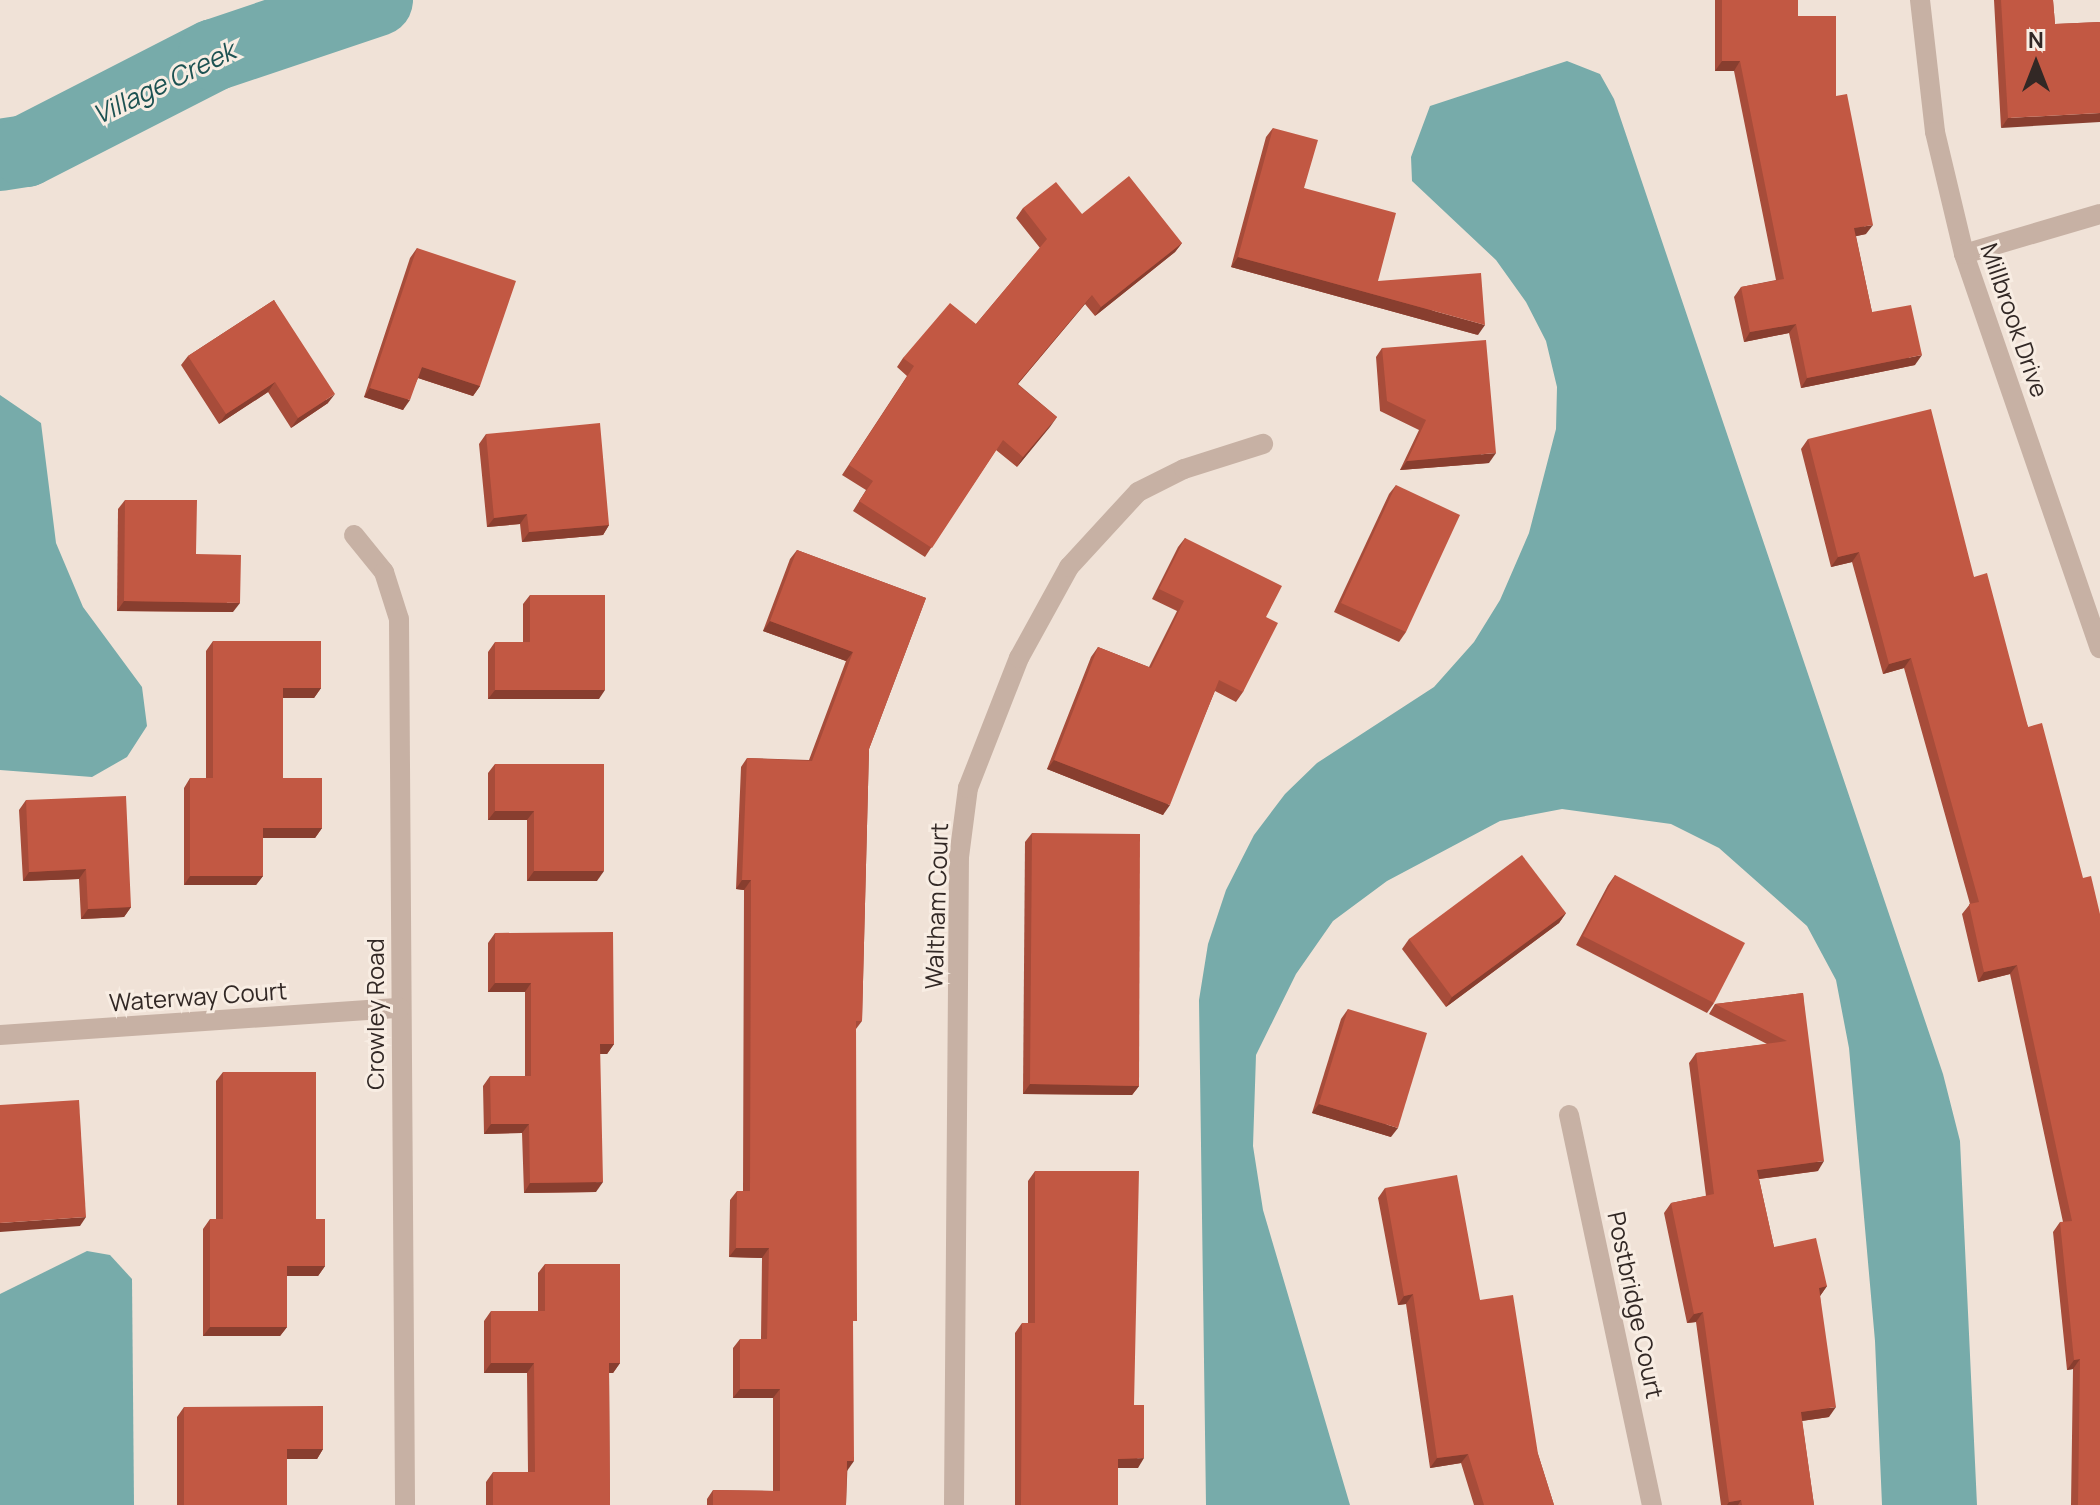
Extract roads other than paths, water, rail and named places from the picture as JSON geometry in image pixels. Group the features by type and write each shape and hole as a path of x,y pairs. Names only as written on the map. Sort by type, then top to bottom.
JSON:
{"street":[{"name":"Millbrook Drive","path":"1920,0 1935,132 1964,254 2100,648"},
{"path":"1964,254 2100,214"},
{"name":"Waltham Court","path":"954,1505 959,857 968,788 1019,658 1069,567 1138,492 1184,469 1263,444"},
{"name":"Crowley Road","path":"354,535 384,572 399,619 405,1505"},
{"name":"Waterway Court","path":"0,1035 400,1008"},
{"name":"Postbridge Court","path":"1569,1115 1652,1505"}],"water":[{"path":"1567,61 1600,74 1614,99 1943,1074 1960,1141 1977,1505 1882,1505 1875,1341 1849,1048 1836,980 1807,926 1719,848 1671,824 1562,809 1500,821 1387,881 1333,921 1296,974 1256,1055 1253,1146 1263,1210 1350,1505 1206,1505 1199,1000 1208,944 1226,890 1254,835 1285,794 1317,763 1434,687 1474,642 1500,600 1529,533 1556,429 1557,387 1546,341 1526,302 1496,260 1412,181 1411,157 1430,106"},
{"path":"0,395 41,423 56,543 83,607 142,687 147,726 127,757 92,777 0,770"},
{"path":"87,1251 110,1255 132,1279 134,1505 0,1505 0,1294"}],"waterway":[{"name":"Village Creek","path":"0,155 26,151 214,55 377,0"}]}
